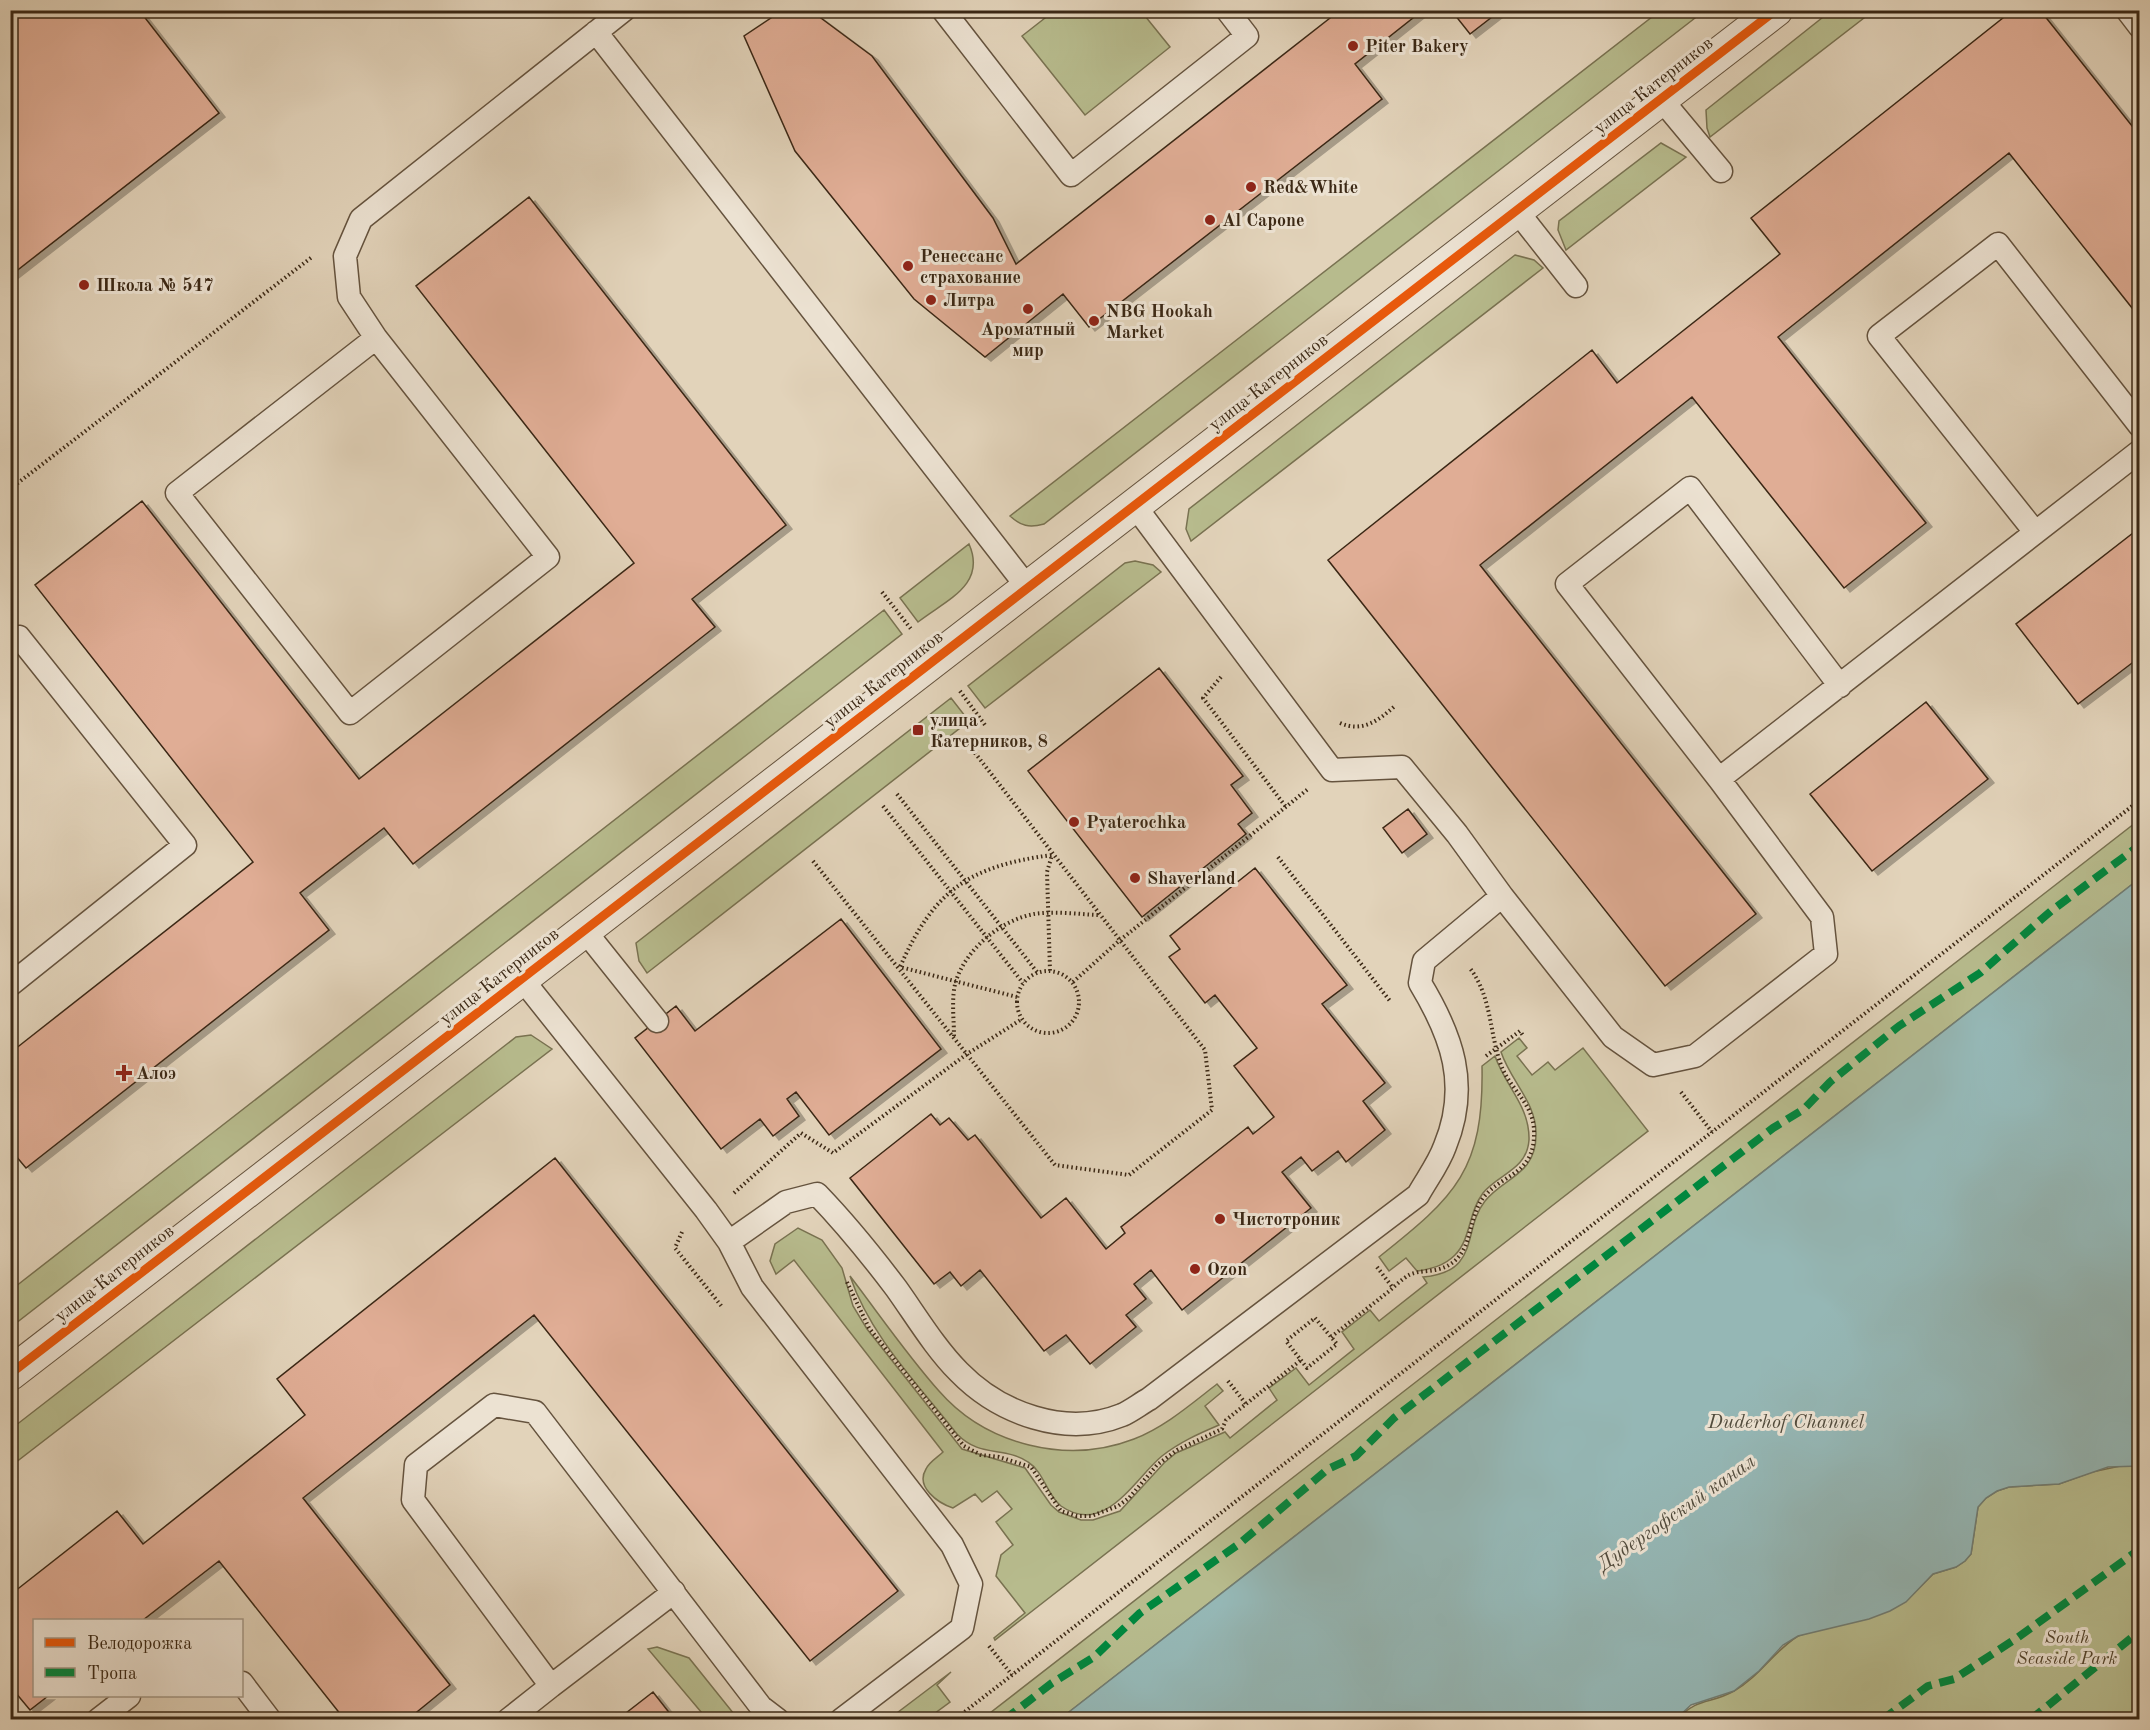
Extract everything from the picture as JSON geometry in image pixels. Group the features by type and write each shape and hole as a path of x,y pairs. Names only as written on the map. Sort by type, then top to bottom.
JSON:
{"street":[{"name":"улица Катерников","path":"10,1374 1776,10"}],"lane":[{"path":"376,338 177,494 350,713 548,557 376,338 349,297 345,256 361,219 624,10"},
{"path":"943,10 1071,175 1247,36 1227,10"},
{"path":"2127,10 2139,27"},
{"path":"596,32 1028,588"},
{"path":"1661,99 1721,171"},
{"path":"1517,211 1576,286"},
{"path":"2035,532 1879,336 1998,244 2139,426"},
{"path":"1719,779 2139,451"},
{"path":"1135,506 1332,770 1402,767 1612,1037 1653,1065 1695,1056 1826,954 1822,916 1567,584 1690,488 1840,686"},
{"path":"10,644 19,637 186,845 10,985"},
{"path":"729,1242 786,1202 817,1194 854,1232 957,1371 989,1398 1018,1413 1045,1421 1086,1424 1121,1415 1149,1399 1418,1195 1446,1146 1456,1103 1455,1058 1442,1019 1420,983 1424,961 1502,896"},
{"path":"585,930 657,1021"},
{"path":"522,980 706,1210 729,1242 752,1287 952,1545 971,1584 962,1629 841,1719"},
{"path":"552,1686 413,1500 416,1465 495,1405 534,1412 761,1707 778,1719"},
{"path":"508,1719 674,1592"},
{"path":"243,1684 270,1719"},
{"path":"98,1719 126,1697"}],"path":[{"path":"10,489 314,256"},
{"path":"882,592 911,630"},
{"path":"1222,675 1203,699 1286,807"},
{"path":"960,692 986,724"},
{"path":"1335,721 1349,727 1366,726 1378,721 1396,705"},
{"path":"813,861 900,967 1055,1165 1129,1175 1212,1110 1205,1050 965,740"},
{"path":"1073,982 1119,941 1332,770"},
{"path":"897,794 1037,972"},
{"path":"954,1719 2139,800"},
{"path":"883,806 1023,983"},
{"path":"900,967 921,925 950,892 964,880 1002,863 1052,855"},
{"path":"1050,971 1047,872 1052,855"},
{"path":"1278,857 1394,1006"},
{"path":"954,1037 956,981 974,950 986,938 1015,919 1047,913 1099,915"},
{"path":"900,967 1017,997"},
{"path":"1050,971 1059,972 1073,982 1080,1004 1071,1024 1051,1034 1040,1032 1022,1019 1017,997 1023,983 1037,972 1050,971"},
{"path":"706,1210 738,1190 801,1133 833,1152 967,1054 1022,1019"},
{"path":"1482,1059 1520,1031 1524,1037"},
{"path":"1694,1108 1712,1132"},
{"path":"1375,1265 1393,1288"},
{"path":"1331,1337 1411,1273 1421,1274"},
{"path":"1316,1318 1331,1337 1337,1344 1307,1368 1286,1341 1316,1318"},
{"path":"1222,1429 1226,1420 1301,1360"},
{"path":"1222,1372 1246,1404"},
{"path":"995,1653 1012,1675"}],"green space":[{"path":"1661,10 1704,11 1044,524 1026,525 1010,516"},
{"path":"1832,10 1873,11 1710,137 1706,110"},
{"path":"1054,11 1141,11 1170,47 1085,115 1022,36"},
{"path":"1661,143 1686,157 1566,250 1558,230 1559,221"},
{"path":"1515,255 1534,260 1543,268 1191,541 1186,529 1189,509"},
{"path":"969,544 973,558 973,570 968,581 961,590 918,622 900,598"},
{"path":"1135,561 1153,565 1161,572 985,708 968,686 1125,563"},
{"path":"884,610 902,634 11,1327 11,1290"},
{"path":"951,698 969,721 647,973 639,961 636,943"},
{"path":"2139,820 2139,879 1060,1719 981,1720"},
{"path":"531,1035 552,1049 11,1466 11,1429 516,1037"},
{"path":"1519,1038 1527,1048 1517,1056 1532,1075 1548,1062 1555,1070 1583,1048 1648,1131 995,1640 994,1638 1025,1613 996,1576 1001,1555 1013,1545 996,1522 1012,1509 997,1491 982,1502 975,1494 953,1508 930,1493 923,1482 923,1476 929,1464 943,1452 794,1260 776,1274 770,1261 775,1244 798,1228 822,1240 842,1268 853,1306 867,1329 962,1449 1025,1468 1051,1505 1059,1512 1081,1520 1093,1520 1120,1511 1176,1453 1225,1432 1230,1438 1277,1400 1269,1388 1296,1368 1309,1385 1354,1349 1342,1332 1370,1310 1379,1321 1427,1283 1423,1277 1454,1267 1462,1258 1478,1212 1485,1201 1525,1167 1535,1148 1535,1123 1532,1113 1501,1052"},
{"path":"1495,1056 1526,1117 1529,1140 1527,1150 1518,1165 1483,1193 1464,1241 1451,1259 1437,1266 1417,1271 1406,1258 1389,1271 1379,1257 1406,1236 1446,1197 1460,1178 1471,1156 1478,1131 1482,1066"},
{"path":"850,1276 904,1349 939,1391 958,1410 1004,1437 1029,1445 1055,1449 1082,1450 1108,1447 1134,1439 1156,1428 1217,1384 1223,1391 1205,1406 1219,1425 1182,1442 1162,1456 1130,1490 1105,1510 1092,1514 1077,1514 1056,1501 1038,1472 1028,1462 1010,1454 974,1446 957,1434 882,1339 859,1298"},
{"name":"South Seaside Park","path":"2125,1465 2139,1466 2139,1719 1676,1720 1692,1707 1725,1695 1743,1685 1798,1636 1906,1601 1933,1574 1956,1567 1965,1561 1971,1554 1978,1507 1997,1491 2009,1487 2059,1484 2092,1472"},
{"path":"657,1647 689,1658 738,1719 707,1719 648,1649"},
{"path":"951,1672 937,1685 950,1702 927,1719 889,1719"}],"water":[{"name":"Duderhof Channel","path":"2139,879 2139,1466 2108,1467 2059,1484 2009,1487 1997,1491 1978,1507 1971,1554 1965,1561 1956,1567 1933,1574 1906,1602 1890,1611 1869,1619 1798,1636 1783,1645 1759,1671 1734,1691 1691,1705 1676,1719 1060,1719"}],"building":[{"path":"10,10 139,10 219,113 10,276"},
{"path":"783,10 810,10 872,56 993,218 1016,264 1330,18 1320,10 1423,10 1355,64 1382,99 1089,327 1063,294 985,357 914,299 795,151 744,36"},
{"path":"1451,10 1501,10 1470,34"},
{"path":"2013,10 2040,10 2140,136 2140,318 2009,153 1778,337 1926,523 1844,588 1692,397 1480,565 1756,914 1665,986 1328,560 1592,350 1617,383 1780,254 1751,218"},
{"path":"529,197 786,525 692,599 715,627 413,864 384,828 300,893 329,930 26,1168 10,1149 10,1053 253,862 35,585 142,501 359,779 634,563 416,286"},
{"path":"2133,533 2140,542 2140,657 2078,704 2016,624"},
{"path":"1159,668 1243,776 1231,785 1252,813 1238,824 1246,834 1142,917 1028,771"},
{"path":"1926,702 1988,779 1872,871 1810,794"},
{"path":"1408,809 1427,834 1402,853 1383,828"},
{"path":"1255,868 1347,985 1322,1004 1385,1083 1363,1101 1385,1130 1346,1162 1338,1151 1312,1171 1301,1157 1282,1172 1311,1208 1182,1310 1151,1270 1134,1284 1146,1299 1126,1315 1136,1327 1090,1364 1066,1335 1044,1351 980,1270 961,1286 950,1272 934,1284 850,1178 931,1114 940,1125 949,1118 968,1140 975,1135 1041,1218 1066,1198 1106,1249 1125,1233 1121,1227 1248,1127 1253,1134 1274,1117 1234,1066 1257,1048 1215,995 1205,1003 1169,957 1180,949 1170,936"},
{"path":"841,919 941,1049 829,1135 796,1092 787,1099 799,1116 773,1136 760,1119 721,1149 635,1038 676,1006 695,1031"},
{"path":"555,1158 898,1591 810,1661 534,1315 303,1498 450,1685 407,1720 345,1720 219,1561 144,1619 33,1619 33,1697 47,1697 30,1710 10,1686 10,1595 117,1511 143,1544 305,1415 277,1379"},
{"path":"653,1692 675,1720 617,1720"}],"marked path":[{"path":"1004,1720 1052,1683 1094,1657 1140,1613 1239,1544 1328,1469 1356,1456 1394,1418 1773,1128 1804,1109 1830,1082 1899,1026 1980,973 2051,911 2140,845"},
{"path":"1882,1720 1928,1686 1954,1679 2017,1638 2140,1549"},
{"path":"2030,1720 2140,1631"}],"cycle path":[{"path":"10,1374 1776,10"}],"place":[{"name":"Piter Bakery","path":"1353,46"},
{"name":"Red&White","path":"1251,187"},
{"name":"Al Capone","path":"1210,220"},
{"name":"Ренессанс страхование","path":"908,266"},
{"name":"Школа № 547","path":"84,285"},
{"name":"Литра","path":"931,300"},
{"name":"Ароматный мир","path":"1028,309"},
{"name":"NBG Hookah Market","path":"1094,321"},
{"name":"улица Катерников, 8","path":"918,730"},
{"name":"Pyaterochka","path":"1074,822"},
{"name":"Shaverland","path":"1135,878"},
{"name":"Алоэ","path":"124,1073"},
{"name":"Чистотроник","path":"1220,1219"},
{"name":"Ozon","path":"1195,1269"}],"water label":[{"name":"Дудергофский канал","path":"1676,1512"}]}
